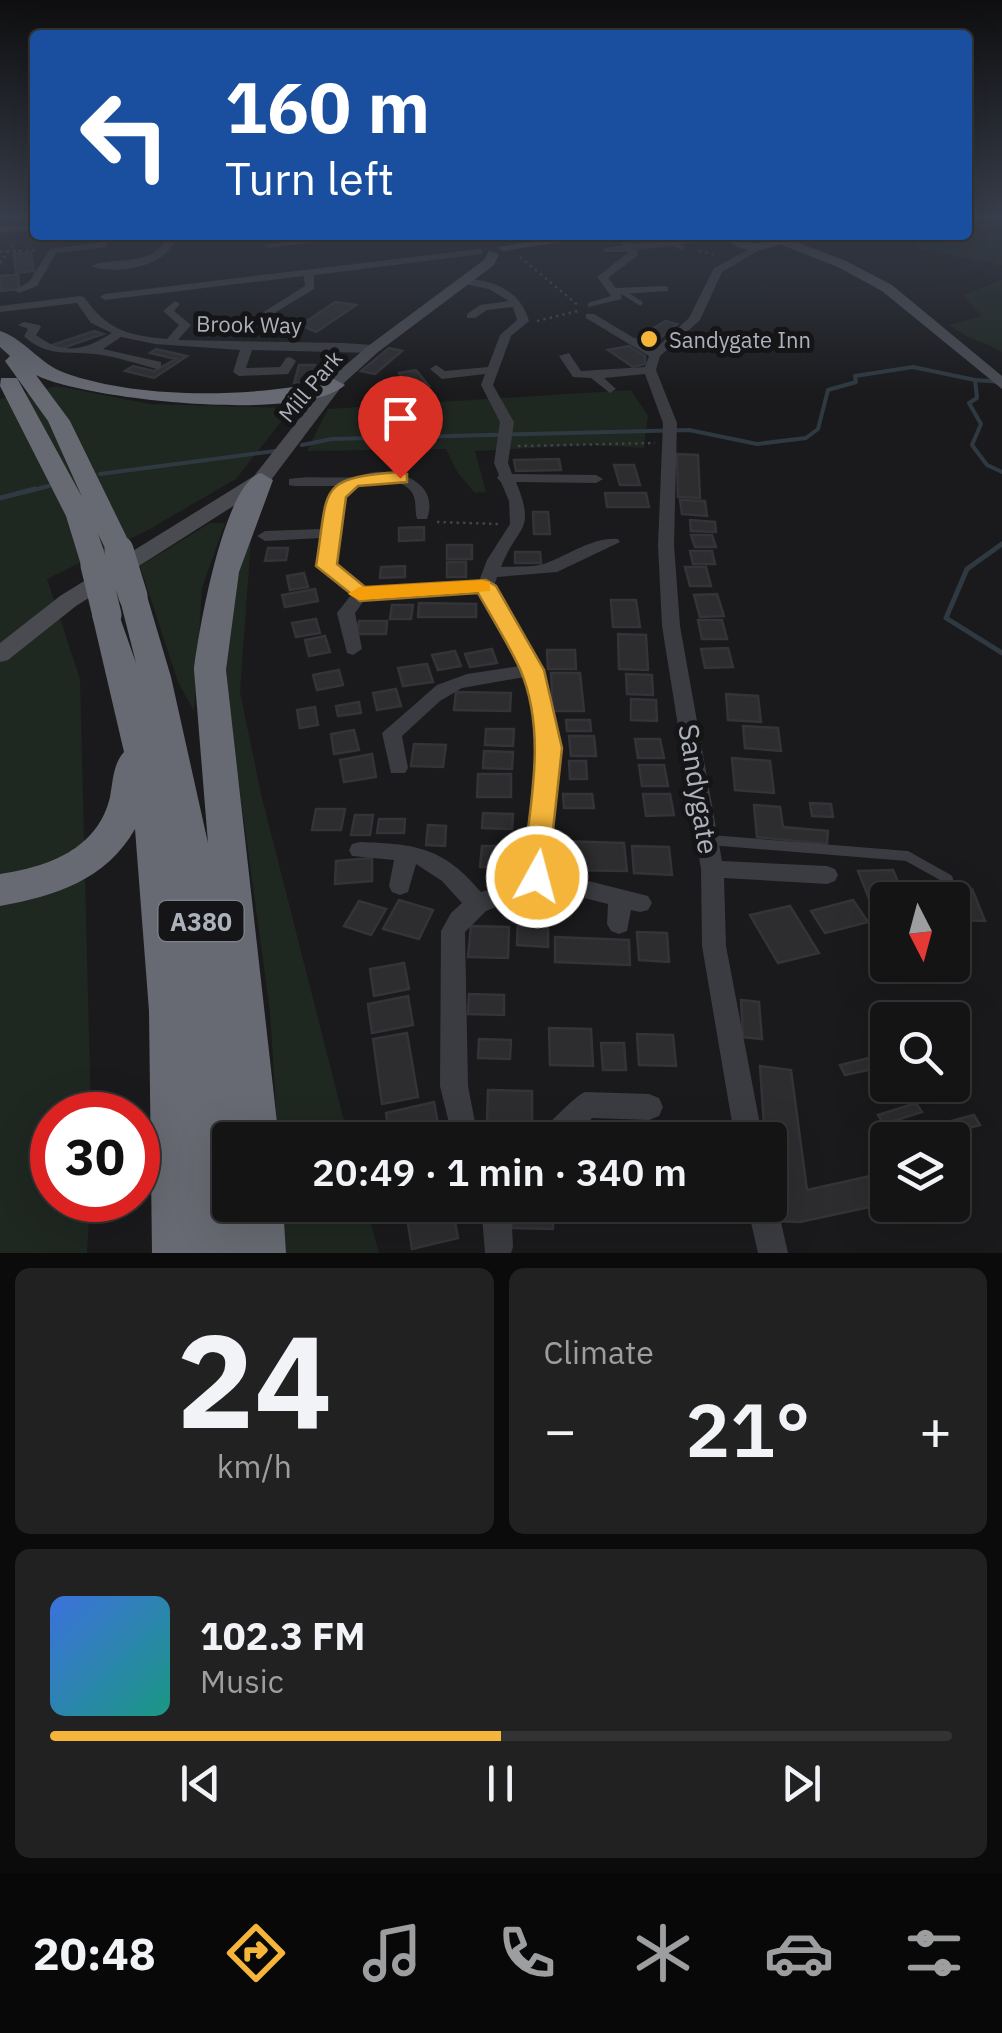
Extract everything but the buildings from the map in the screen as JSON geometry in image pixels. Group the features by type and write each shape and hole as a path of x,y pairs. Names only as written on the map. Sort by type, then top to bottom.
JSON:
{"highway":[{"name":"A380","path":"0,340 33,365 94,387 150,394 319,394"},
{"name":"A380","path":"0,340 58,421 120,605 165,709 195,876 213,1021 226,1253"},
{"name":"A380","path":"0,371 36,427 79,516 107,558"},
{"path":"253,1122 210,670 214,607 241,520 277,481"},
{"name":"A380","path":"120,605 124,668 138,742 173,1030 178,1253"},
{"path":"0,890 46,881 80,865 103,845 120,824 138,742"},
{"path":"259,1222 260,1253"}],"main road":[{"name":"Mill Park","path":"277,481 319,394 469,277"},
{"path":"866,277 887,288 995,379"},
{"path":"0,655 68,601 241,520"}],"street":[{"path":"33,284 36,277"},
{"path":"0,310 80,299 90,277"},
{"path":"113,298 268,277"},
{"path":"258,320 310,286 309,277"},
{"path":"603,277 618,291 664,289"},
{"path":"670,435 650,370 655,355 694,320 714,277"},
{"path":"463,282 503,290 516,302 523,321 506,335 486,385 504,413 504,478 516,501 518,524 488,579"},
{"path":"19,290 33,284 47,286"},
{"path":"589,311 614,300 618,291"},
{"name":"Brook Way","path":"80,299 96,322 122,332 171,341 247,346 324,344 373,349"},
{"path":"471,316 484,307 516,302"},
{"path":"152,310 172,307 185,325 171,341"},
{"path":"589,311 655,355"},
{"path":"24,325 34,327 30,336 46,347 73,352 93,350 157,365"},
{"path":"93,350 122,332"},
{"path":"247,346 239,372 284,371 290,361"},
{"path":"565,356 577,374 650,370"},
{"path":"436,369 442,375 491,370"},
{"path":"594,375 610,390"},
{"name":"Sandygate","path":"670,435 666,544 671,626 712,869 714,946 746,1122"},
{"path":"277,481 400,478 416,484 426,505 422,516"},
{"path":"504,478 596,478"},
{"path":"353,481 337,496 326,566 360,594 551,569 559,562 589,554 612,542"},
{"path":"241,520 329,533"},
{"path":"559,562 582,572"},
{"path":"462,1122 453,1050 454,931 460,917 476,904 536,884 549,748 532,670 488,579"},
{"path":"353,649 346,613 360,594"},
{"path":"398,768 392,733 416,720 431,698 460,682 532,670"},
{"path":"360,850 426,856 452,872 476,904"},
{"path":"400,886 407,852"},
{"path":"712,869 827,876"},
{"path":"537,877 630,900 619,924"},
{"path":"573,1122 585,1104 649,1106"},
{"path":"497,1222 498,1246"},
{"path":"766,1222 773,1253"}],"lane":[{"path":"618,291 640,303"},
{"path":"707,840 907,856 948,880"}],"path":[{"path":"547,277 589,311"},
{"path":"523,321 589,311"},
{"path":"505,441 608,441 670,435"},
{"path":"422,516 438,523 518,524"}],"shaded area":[{"path":"1002,280 1002,352 949,325 982,316 963,295"},
{"path":"57,386 150,404 292,408 236,479 148,530 47,579 80,679 90,1092 30,1092 30,1222 89,1222 87,1253 0,1253 0,399"},
{"path":"631,390 648,416 644,448 589,445 475,451 486,492 475,493 458,473 446,449 307,451 328,409"},
{"path":"253,511 240,692 261,794 344,1122 277,1122 270,1012 224,674 225,608"},
{"path":"210,523 225,523 202,588 194,711 178,682 140,566"},
{"path":"284,1222 371,1222 379,1253 286,1253"}],"waterway":[{"path":"302,445 332,439 689,430 757,444 806,438 818,429 828,390 856,382 855,376 913,367 975,380"},
{"path":"975,380 1002,382"},
{"path":"975,380 977,398 969,403 981,424 972,445 987,465 1002,472"},
{"path":"100,474 275,451"},
{"path":"25,492 49,486"},
{"path":"0,498 35,489"},
{"path":"1002,544 967,569 946,618 1002,653"}],"slow traffic":[{"path":"359,594 482,586"}],"place":[{"name":"Sandygate Inn","path":"649,339"}],"route":[{"path":"400,478 353,481 337,496 326,566 360,594 486,586 498,616 532,670 542,703 549,748 537,877"}]}
